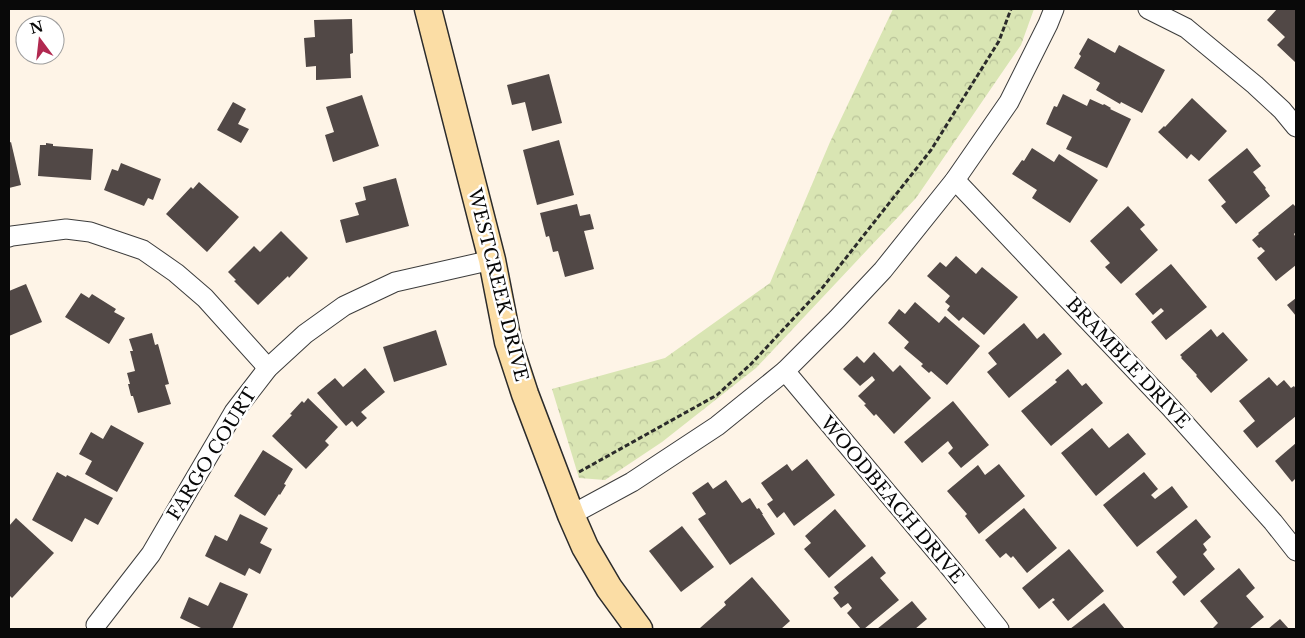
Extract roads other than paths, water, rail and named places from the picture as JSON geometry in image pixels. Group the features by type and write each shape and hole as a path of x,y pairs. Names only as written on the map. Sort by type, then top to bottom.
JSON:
{"street":[{"name":"WESTCREEK DRIVE","path":"428,9 492,260 508,342 525,394 585,547 609,588 639,629"},
{"path":"571,515 632,482 717,426 785,371 837,319 883,270 955,180 1009,102 1054,9"},
{"path":"1148,9 1186,28 1255,84 1282,110 1296,127"},
{"name":"BRAMBLE DRIVE","path":"955,180 1170,407 1273,522 1296,551"},
{"path":"9,237 66,228 90,232 143,250 176,273 205,298 268,368"},
{"name":"FARGO COURT","path":"96,625 151,554 234,412 268,368 305,334 344,306 395,282 492,260"},
{"name":"WOODBEACH DRIVE","path":"785,371 999,629"}]}
